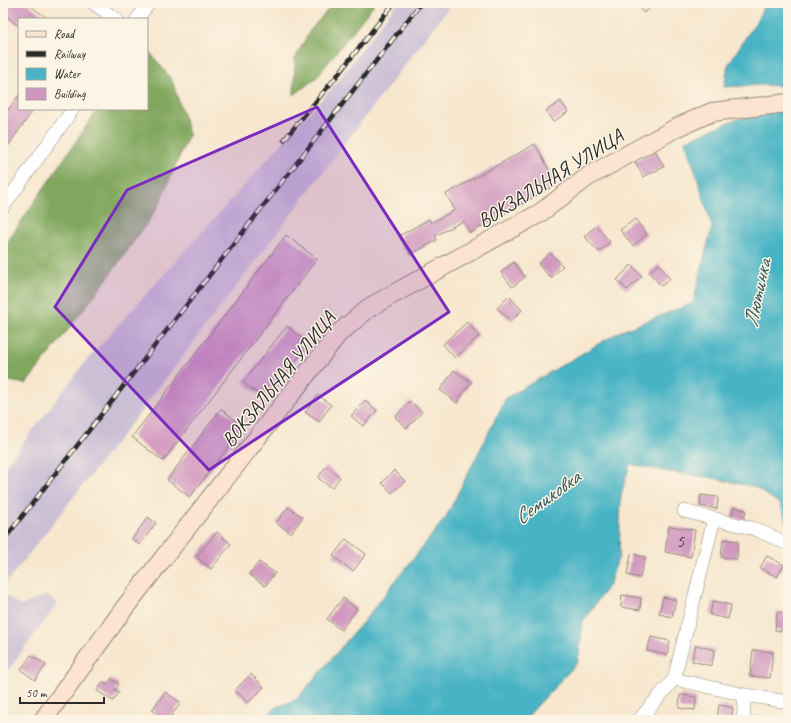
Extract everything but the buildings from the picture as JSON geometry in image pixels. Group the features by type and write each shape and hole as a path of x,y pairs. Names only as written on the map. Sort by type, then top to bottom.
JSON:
{"main road":[{"name":"ВОКЗАЛЬНАЯ УЛИЦА","path":"43,720 126,606 338,334 370,307 540,213 589,176 676,128 712,112 788,103"}],"street":[{"path":"93,3 115,18"},
{"path":"139,18 147,4"},
{"path":"3,207 72,110"},
{"path":"684,511 755,529 788,544"},
{"path":"640,720 674,679 714,519"},
{"path":"674,679 745,695 788,702"},
{"path":"743,720 745,695"}],"highlighted area":[{"path":"317,107 449,312 209,470 55,307 127,190"}],"shaded area":[{"path":"397,3 452,3 141,411 3,587 3,469 86,361 338,81"},
{"path":"46,595 58,603 3,677 3,600 6,596 21,606"}],"green space":[{"path":"340,3 375,3 316,78 294,95 295,59 309,32 331,6"},
{"path":"148,50 172,80 189,134 157,209 104,283 26,384 3,380 3,248 97,110 148,110"}],"water":[{"path":"765,3 788,3 788,86 760,85 724,87 728,65 759,17"},
{"path":"771,112 788,112 788,525 780,504 755,487 708,477 664,471 630,464 621,495 619,556 609,585 583,621 578,662 524,720 264,720 274,708 296,700 363,622 446,517 506,398 619,332 693,303 712,227 685,141 734,120"}],"railway":[{"path":"284,140 394,3"},
{"path":"3,541 421,3"}],"water label":[{"name":"Лютинка","path":"757,293"},
{"name":"Семиковка","path":"547,497"}]}
